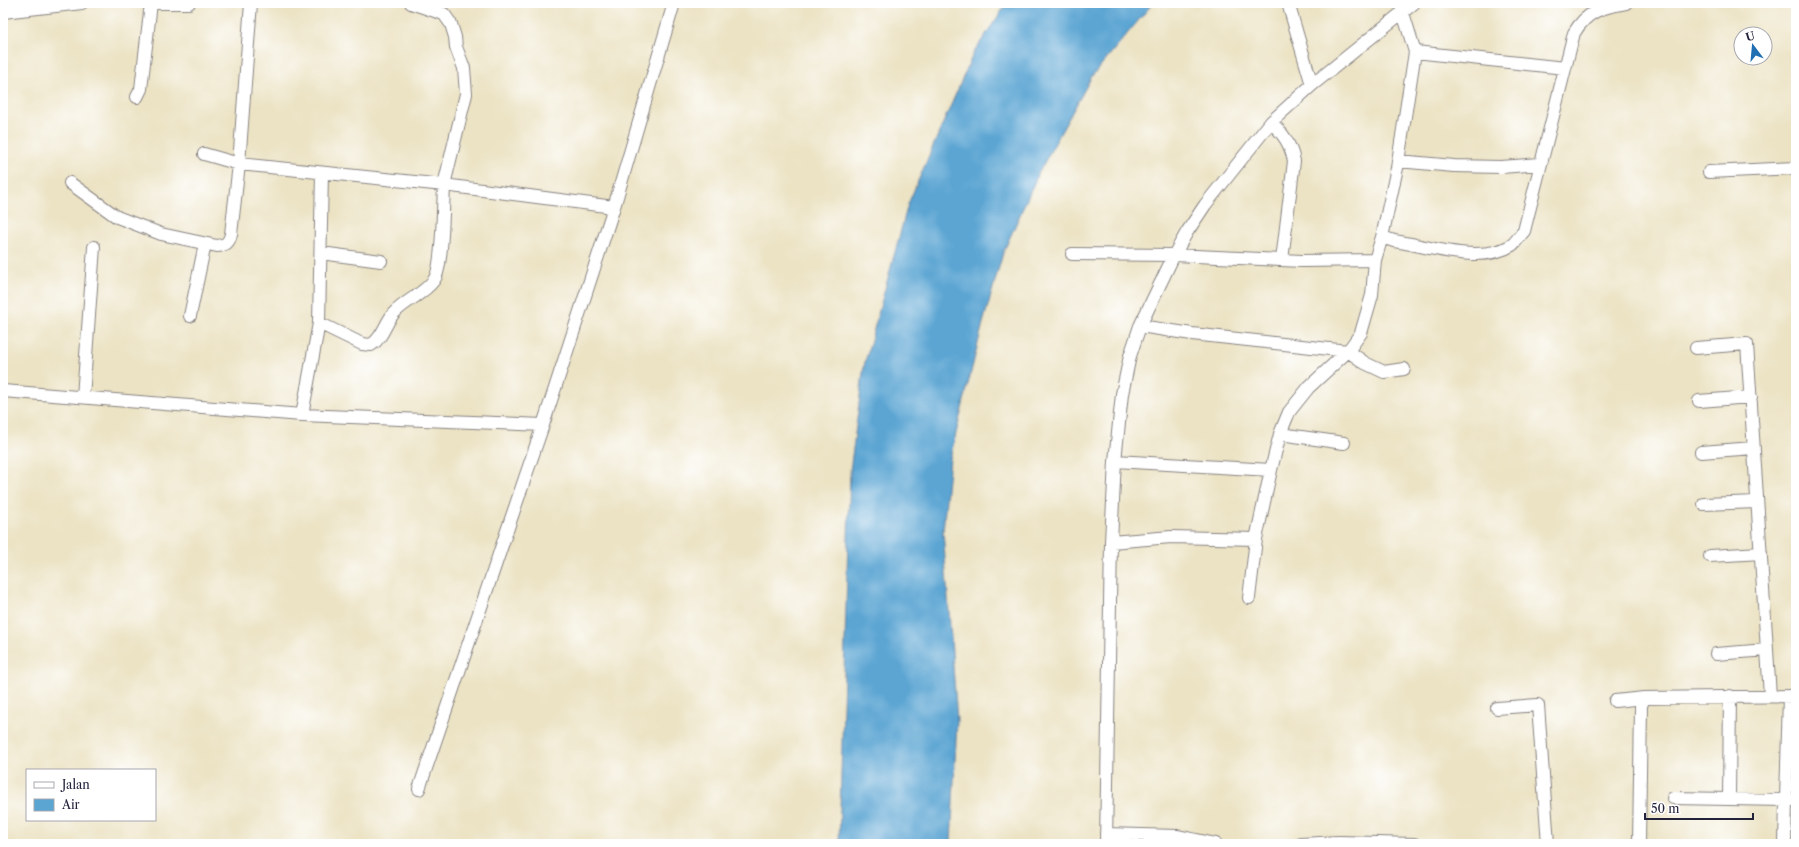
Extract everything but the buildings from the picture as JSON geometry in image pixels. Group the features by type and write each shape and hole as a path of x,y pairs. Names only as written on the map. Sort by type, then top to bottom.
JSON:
{"street":[{"path":"3,12 82,3"},
{"path":"138,97 142,89 151,3"},
{"path":"154,3 189,3"},
{"path":"70,183 117,217 161,234 217,246 224,245 229,241 239,164 250,3"},
{"path":"319,323 362,344 371,345 380,336 390,317 402,304 423,291 435,279 439,263 444,185 466,94 464,68 456,47 451,24 444,14 411,3"},
{"path":"419,789 543,425 614,207 674,3"},
{"path":"1288,3 1312,85"},
{"path":"1216,844 1178,836 1106,839 1111,542 1115,461 1122,394 1130,356 1140,326 1174,255 1205,205 1271,122 1402,7 1414,3"},
{"path":"1382,237 1394,241 1469,254 1502,250 1513,244 1524,231 1574,33 1580,22 1592,13 1608,6 1626,3"},
{"path":"1250,598 1256,539 1280,434 1289,412 1298,400 1309,387 1348,351 1361,333 1372,294 1376,260 1398,161 1415,52 1402,7"},
{"path":"1415,52 1565,68"},
{"path":"1271,122 1283,134 1291,147 1294,161 1282,260"},
{"path":"204,154 239,164 444,185 614,207"},
{"path":"1398,161 1454,166 1501,167 1540,164"},
{"path":"1709,172 1796,168"},
{"path":"302,415 319,323 322,173"},
{"path":"190,316 205,244"},
{"path":"83,397 94,247"},
{"path":"320,253 381,261"},
{"path":"1072,254 1174,255 1282,260 1376,260"},
{"path":"1140,326 1192,334 1348,351 1365,363 1384,372 1404,369"},
{"path":"1696,348 1747,344 1770,696"},
{"path":"3,391 302,415 543,425"},
{"path":"1699,401 1751,397"},
{"path":"1280,434 1344,443"},
{"path":"1701,452 1754,448"},
{"path":"1115,461 1271,470"},
{"path":"1704,504 1757,502"},
{"path":"1111,542 1171,537 1256,539"},
{"path":"1710,556 1761,552"},
{"path":"1716,654 1767,650"},
{"path":"1729,799 1730,696"},
{"path":"1615,701 1644,698 1793,696 1791,800 1785,844"},
{"path":"1639,844 1641,706 1644,698"},
{"path":"1497,708 1538,705 1548,844"},
{"path":"1673,798 1791,800"},
{"path":"1300,844 1339,842 1414,844"}],"water":[{"path":"1007,3 1153,3 1092,76 1039,172 1003,253 983,323 950,458 943,531 957,720 951,844 839,844 850,471 864,366 908,204 974,52"}]}
